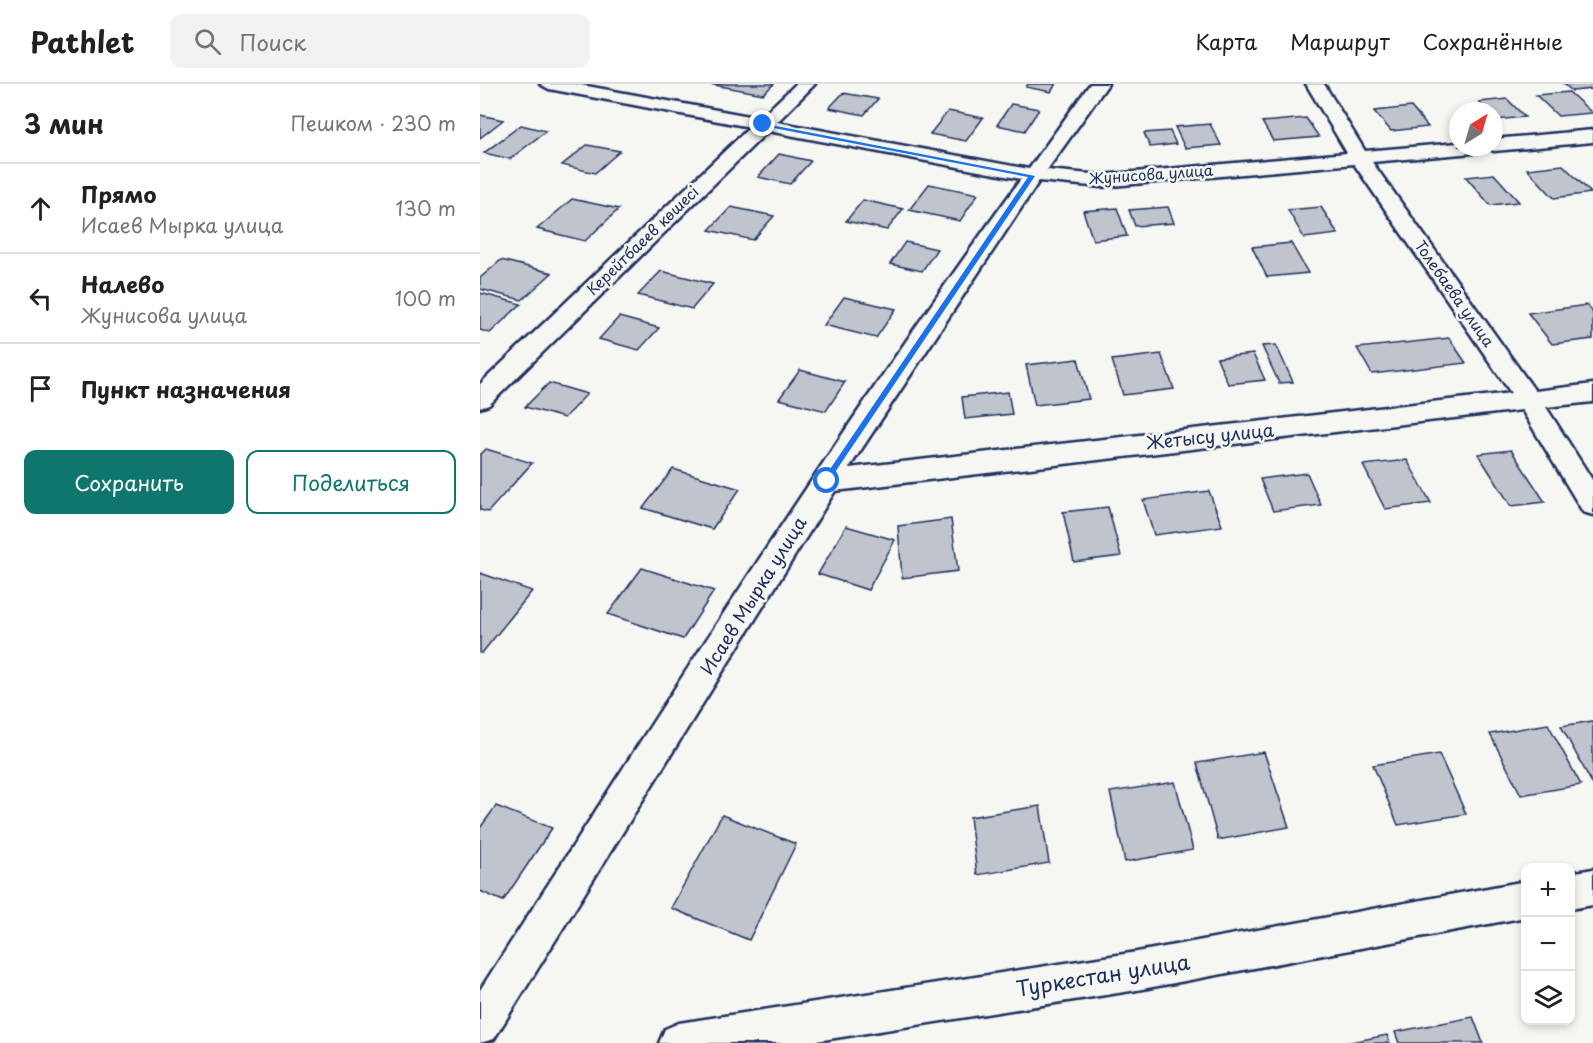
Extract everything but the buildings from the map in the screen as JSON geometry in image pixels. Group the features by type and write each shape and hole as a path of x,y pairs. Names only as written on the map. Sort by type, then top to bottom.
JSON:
{"street":[{"name":"Жунисова улица","path":"549,84 1032,176 1101,181 1449,149"},
{"name":"Керейтбаеев көшесі","path":"480,399 806,84"},
{"name":"Исаев Мырка улица","path":"480,1025 827,481 1032,176 1099,84"},
{"name":"Толебаева улица","path":"1315,84 1359,157 1529,401 1593,504"},
{"path":"1503,144 1593,136"},
{"name":"Жетысу улица","path":"827,481 1593,393"},
{"path":"1575,890 1593,887"},
{"name":"Туркестан улица","path":"679,1043 1137,971 1521,900"}],"route":[{"path":"763,124 1032,176 827,481"}]}
